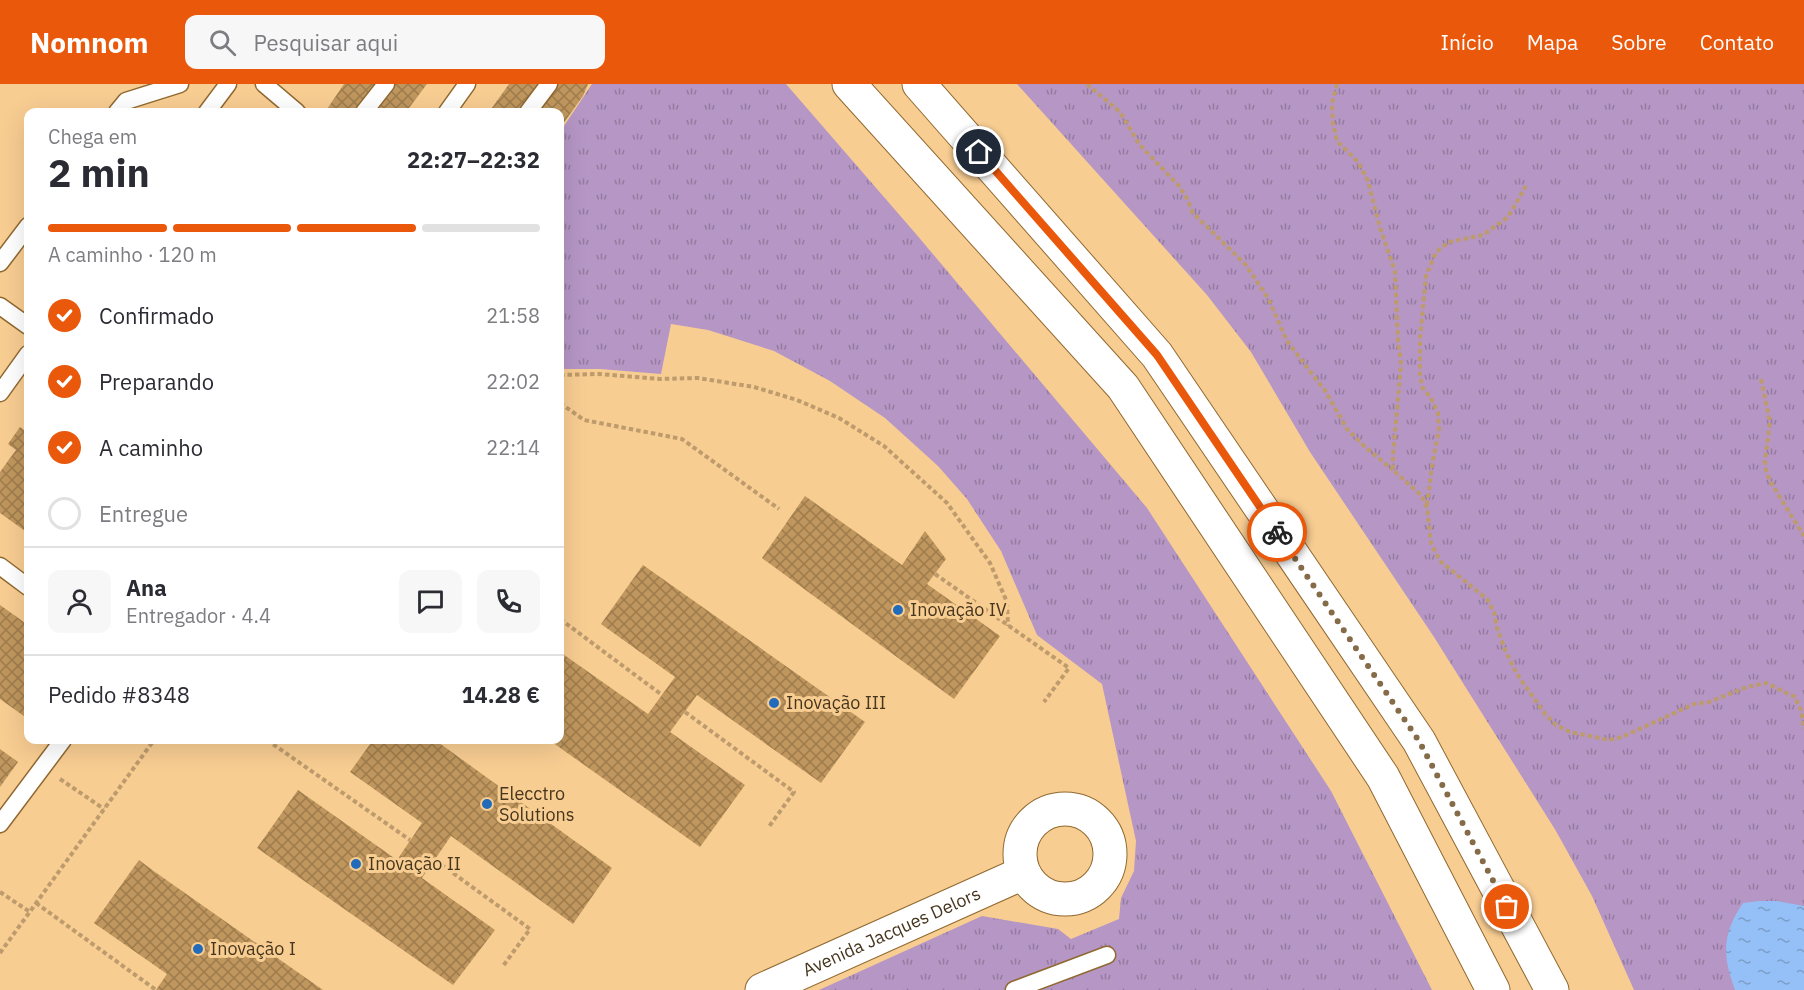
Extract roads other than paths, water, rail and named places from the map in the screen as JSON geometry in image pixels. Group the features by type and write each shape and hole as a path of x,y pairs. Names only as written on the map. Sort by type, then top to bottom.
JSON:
{"main road":[{"path":"849,84 1123,387 1383,777 1493,990"},
{"path":"919,84 1157,355 1419,741 1552,990"},
{"name":"Avenida Jacques Delors","path":"762,990 1023,873"}],"lane":[{"path":"120,108 126,101 180,84"},
{"path":"210,108 228,84"},
{"path":"264,84 292,108"},
{"path":"367,108 386,84"},
{"path":"450,108 467,84"},
{"path":"531,108 549,84"},
{"path":"0,263 24,231"},
{"path":"0,306 24,323"},
{"path":"0,393 24,360"},
{"path":"0,566 24,584"},
{"path":"0,824 60,744"},
{"path":"1014,990 1107,955"}],"water":[{"path":"1777,901 1804,906 1804,990 1735,990 1726,955 1728,935 1743,903"}],"place":[{"name":"Inovação IV","path":"898,610"},
{"name":"Inovação III","path":"774,703"},
{"name":"Elecctro Solutions","path":"487,804"},
{"name":"Inovação II","path":"356,864"},
{"name":"Inovação I","path":"198,949"}]}
